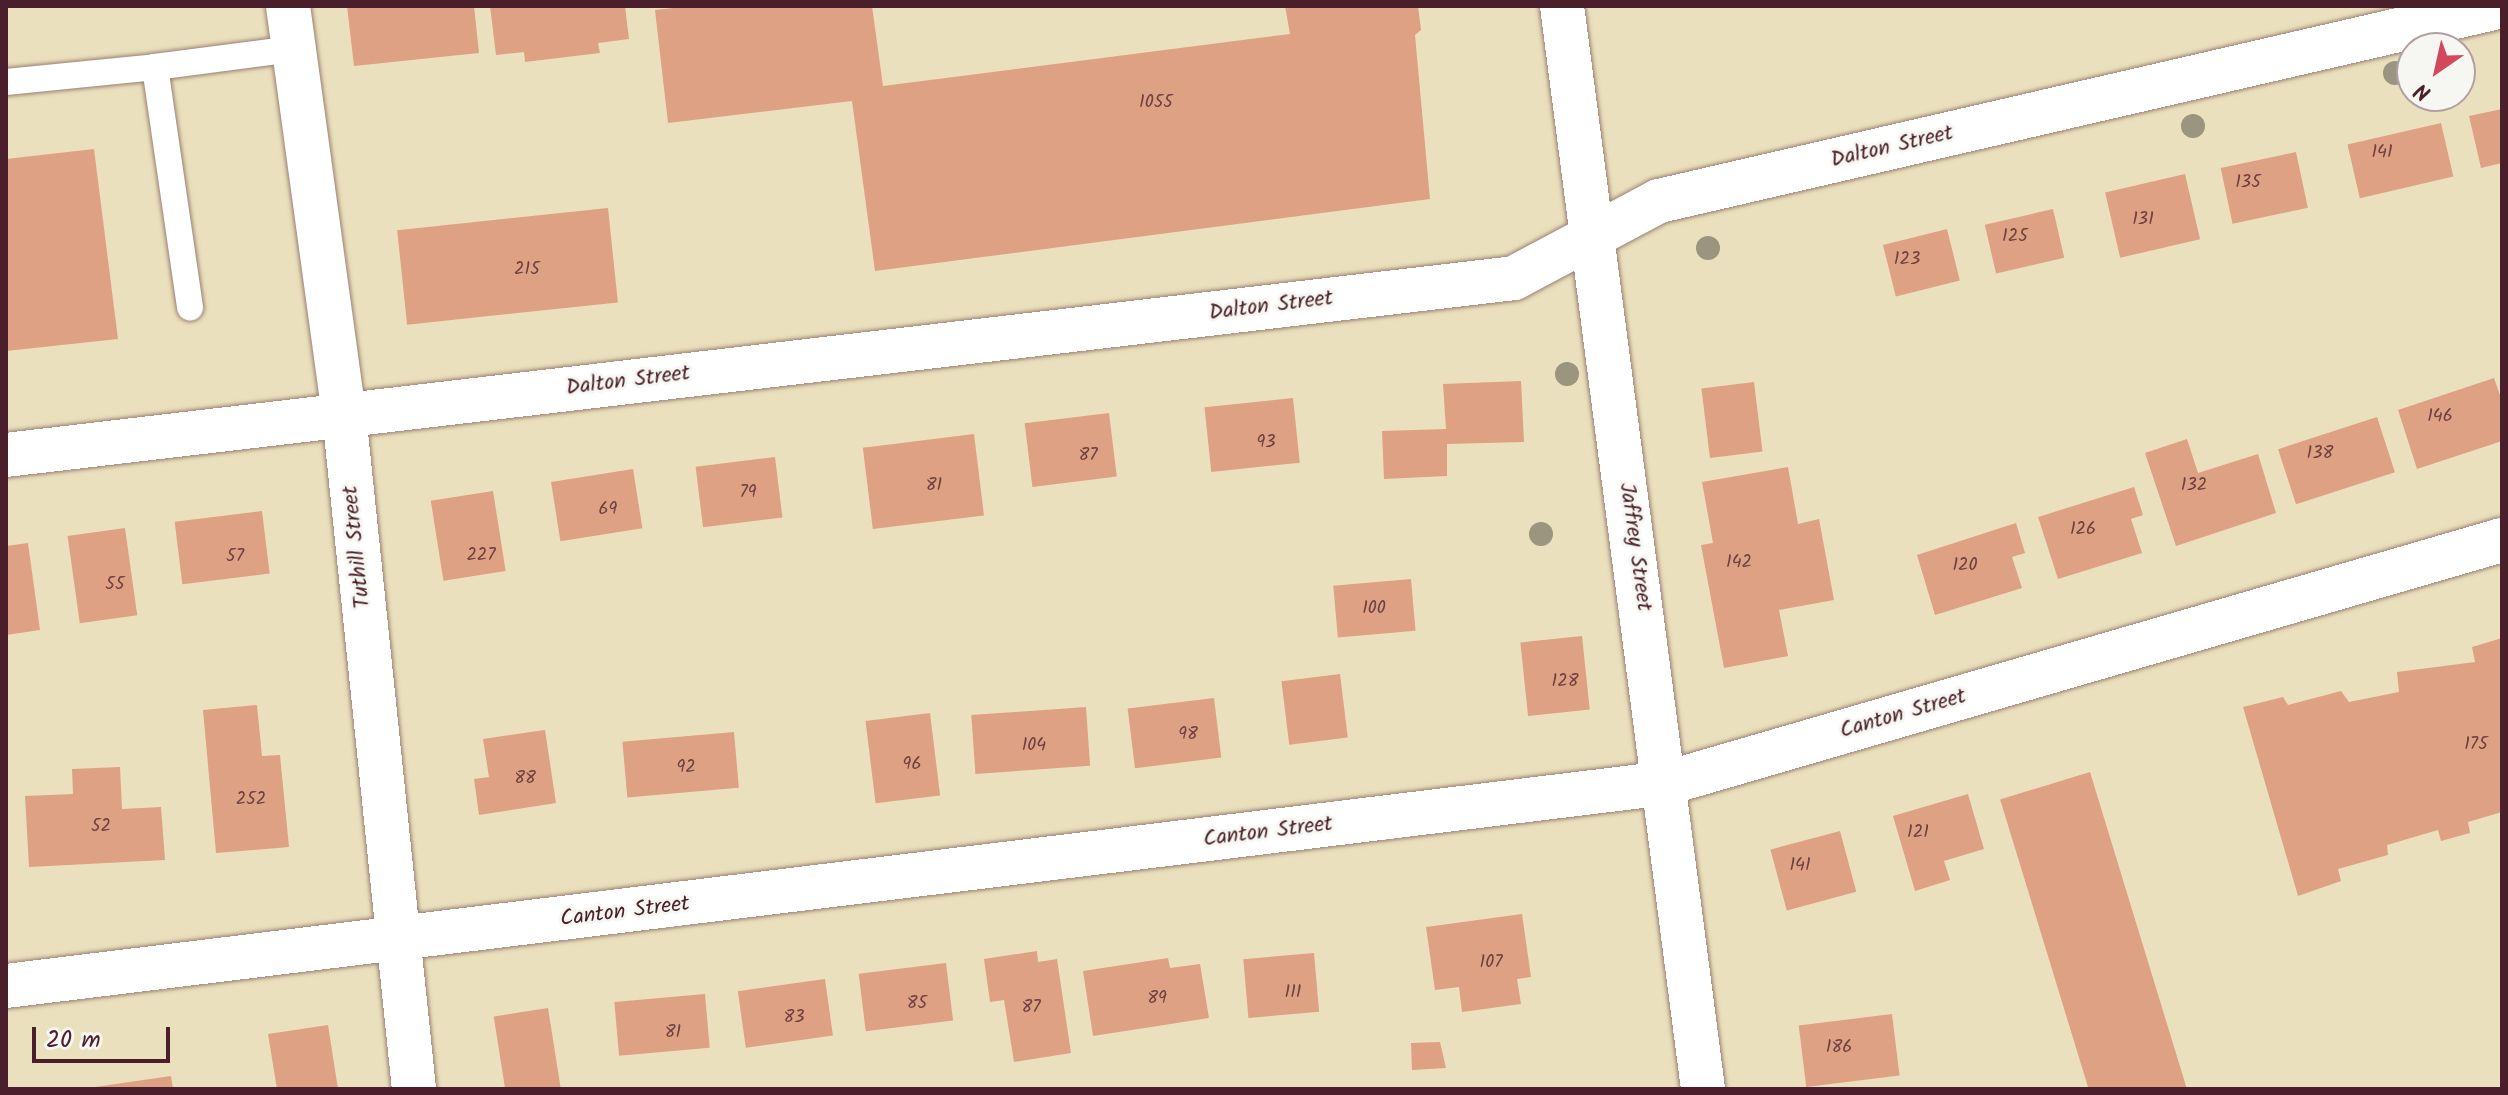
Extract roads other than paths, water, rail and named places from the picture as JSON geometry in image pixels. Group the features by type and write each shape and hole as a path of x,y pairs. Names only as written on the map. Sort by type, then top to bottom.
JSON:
{"street":[{"name":"Tuthill Street","path":"288,6 344,414 414,1089"},
{"name":"Jaffrey Street","path":"1562,6 1667,783 1703,1089"},
{"name":"Dalton Street","path":"6,455 1514,278 1594,239 1659,201 2502,6"},
{"name":"Canton Street","path":"6,986 1667,783 2502,540"}],"lane":[{"path":"6,80 155,67 294,49"},
{"path":"155,67 190,307"}]}
